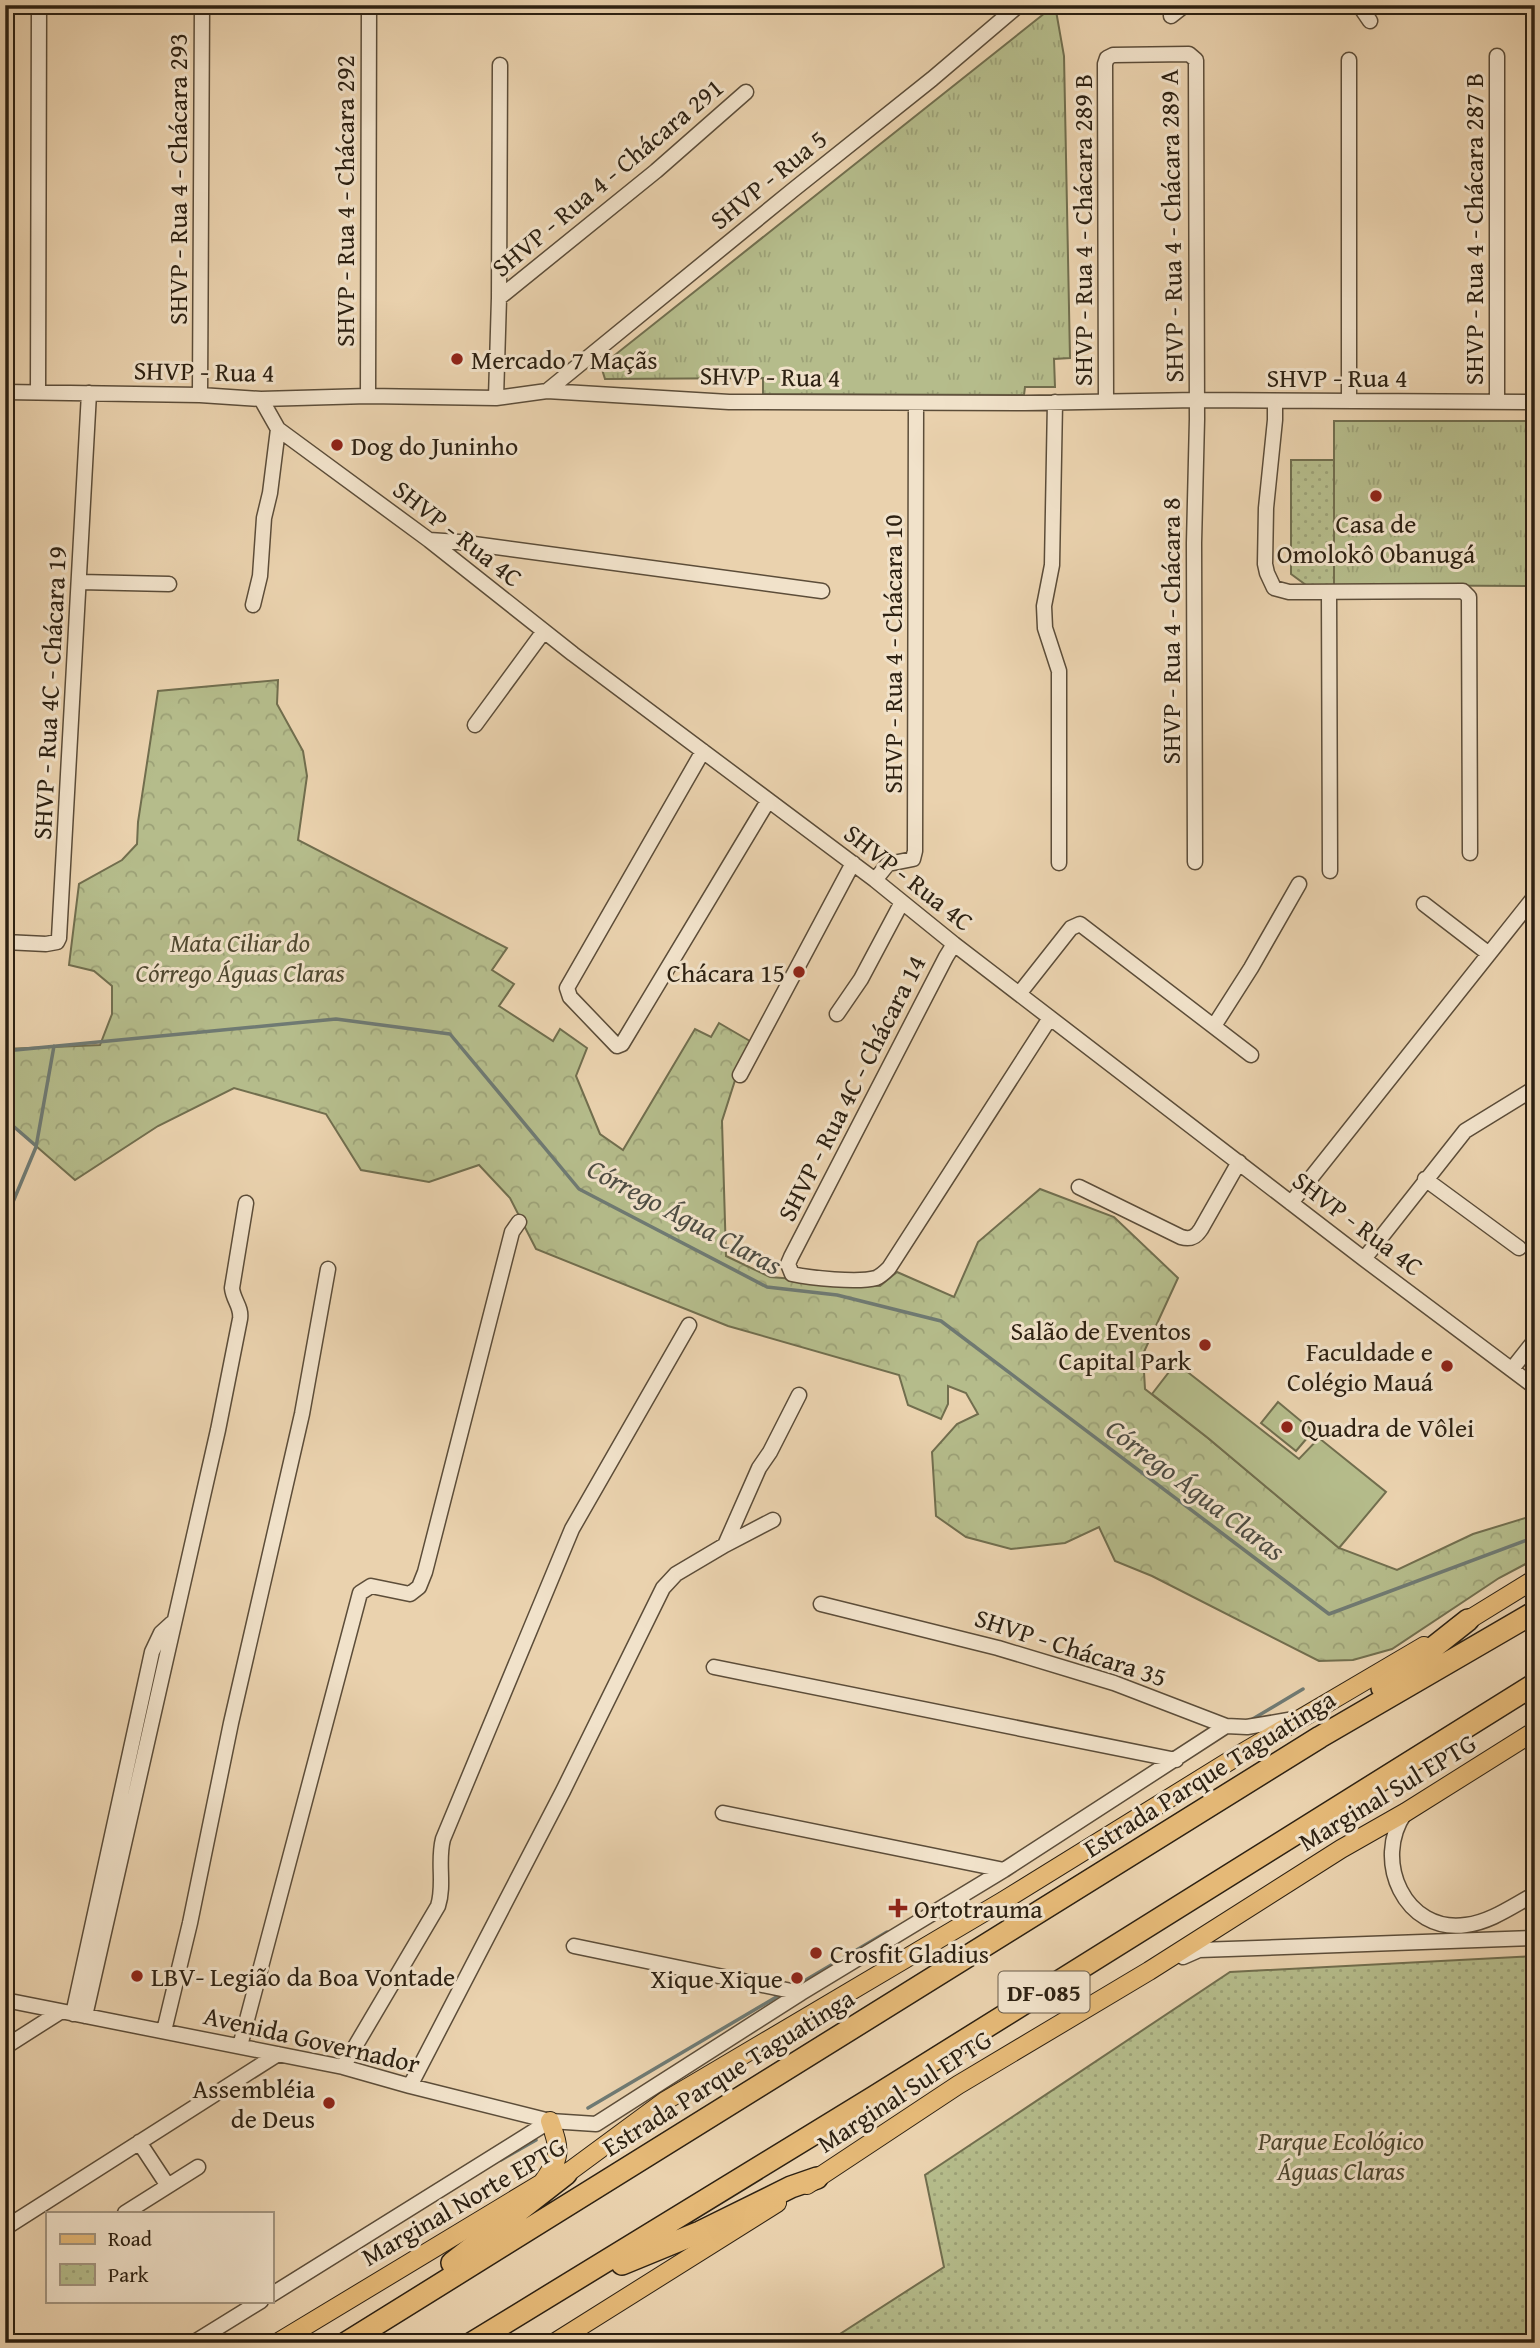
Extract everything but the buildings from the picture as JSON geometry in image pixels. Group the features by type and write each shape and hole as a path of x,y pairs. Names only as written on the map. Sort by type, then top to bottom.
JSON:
{"highway":[{"name":"Estrada Parque Taguatinga","path":"353,2338 1320,1737 1535,1612"},
{"path":"1320,1737 1468,1620"},
{"name":"DF-085","path":"472,2343 874,2097 1535,1684"},
{"path":"353,2338 566,2174"},
{"path":"550,2294 578,2285 638,2256 700,2232 817,2178"}],"main road":[{"name":"Marginal Norte EPTG","path":"277,2343 542,2183 566,2174 665,2101 1003,1901 1244,1752 1535,1579"},
{"name":"Marginal Sul EPTG","path":"554,2343 817,2178 958,2085 1149,1971 1535,1731"},
{"path":"542,2183 556,2164 559,2155 550,2121"}],"street":[{"path":"38,392 39,5"},
{"name":"SHVP - Rua 4 - Chácara 293","path":"200,395 202,5"},
{"name":"SHVP - Rua 4 - Chácara 292","path":"368,396 369,5"},
{"name":"SHVP - Rua 5","path":"547,391 1019,5"},
{"path":"1171,16 1185,5"},
{"path":"1359,5 1370,21"},
{"name":"SHVP - Rua 4 - Chácara 289 B","path":"1106,402 1104,73 1107,58 1114,55 1189,54"},
{"name":"SHVP - Rua 4 - Chácara 289 A","path":"1189,54 1196,60 1197,400"},
{"name":"SHVP - Rua 4 - Chácara 287 B","path":"1497,56 1497,402"},
{"path":"1349,60 1349,401"},
{"name":"SHVP - Rua 4 - Chácara 291","path":"496,398 500,65"},
{"name":"SHVP - Rua 4 - Chácara 291","path":"499,298 656,171 746,92"},
{"name":"SHVP - Rua 4","path":"5,392 200,395 261,399 368,396 496,398 547,391 729,402 1535,402"},
{"name":"SHVP - Rua 4C - Chácara 19","path":"5,942 46,944 59,941 89,393"},
{"name":"SHVP - Rua 4C","path":"261,399 278,429 429,540 544,631 853,863 1050,1018 1535,1387"},
{"name":"SHVP - Rua 4 - Chácara 8","path":"1195,862 1194,543 1197,400"},
{"path":"1275,401 1266,508 1267,573 1274,588 1329,592 1467,593 1470,601 1470,853"},
{"path":"1055,402 1052,565 1044,606 1045,628 1060,680 1059,863"},
{"name":"SHVP - Rua 4 - Chácara 10","path":"875,880 888,864 912,859 915,851 916,403"},
{"path":"253,605 260,576 264,518 278,429"},
{"path":"429,540 459,541 822,591"},
{"path":"79,582 169,584"},
{"path":"1329,592 1330,871"},
{"path":"475,725 544,631"},
{"path":"703,751 568,984 568,995 617,1046 622,1044 768,801"},
{"path":"740,1074 853,863"},
{"path":"1214,1026 1299,884"},
{"path":"1292,1203 1535,896"},
{"path":"837,1014 861,979 902,902"},
{"path":"1424,904 1489,954"},
{"path":"1019,994 1071,928 1080,925 1251,1055"},
{"name":"SHVP - Rua 4C - Chácara 14","path":"954,944 791,1257 788,1264 792,1274 808,1278 870,1279 889,1268 1050,1018"},
{"path":"1364,1259 1465,1131 1535,1088"},
{"path":"1080,1187 1190,1239 1197,1236 1239,1162"},
{"path":"1425,1179 1519,1248"},
{"path":"5,2047 73,2014 218,1430 240,1319 240,1309 233,1298 232,1288 246,1203"},
{"path":"240,2046 360,1593 371,1586 410,1594 419,1587 512,1232 519,1222"},
{"path":"164,2031 302,1414 328,1269"},
{"path":"344,2067 438,1906 442,1886 440,1854 443,1839 572,1529 689,1325"},
{"path":"1512,1369 1535,1340"},
{"path":"725,1545 759,1468 799,1395"},
{"path":"410,2086 564,1791 663,1588 676,1574 701,1558 773,1520"},
{"name":"SHVP - Chácara 35","path":"821,1604 998,1648 1114,1683 1226,1726 1270,1725 1305,1716"},
{"path":"714,1667 1176,1760"},
{"path":"574,1946 801,1993 1004,1870 1226,1726"},
{"path":"1406,1812 1398,1824 1394,1838 1391,1857 1393,1875 1408,1901 1426,1917 1439,1923 1466,1925 1491,1917 1535,1894"},
{"path":"723,1813 1004,1870"},
{"path":"1149,1971 1199,1950 1535,1938"},
{"name":"Avenida Governador","path":"5,2000 344,2067 550,2121 596,2124 801,1993"},
{"path":"5,2228 278,2054"},
{"path":"273,2294 550,2121"},
{"path":"139,2142 168,2186"},
{"path":"126,2212 198,2167"},
{"path":"193,2343 259,2302"}],"green space":[{"path":"1055,5 1064,56 1070,358 1054,359 1055,387 1025,387 1024,395 763,394 763,378 605,379 601,366"},
{"path":"1334,421 1535,421 1535,586 1334,585"},
{"path":"1291,460 1334,460 1334,585 1306,585 1291,574"},
{"name":"Mata Ciliar do Córrego Águas Claras","path":"278,680 277,704 303,751 307,776 298,840 507,948 492,970 514,984 499,1006 553,1041 560,1029 587,1048 576,1076 600,1134 623,1150 695,1029 711,1037 719,1023 755,1044 738,1071 722,1121 726,1256 770,1277 880,1286 897,1272 954,1297 978,1242 1040,1189 1114,1217 1178,1278 1143,1354 1145,1389 1339,1548 1397,1570 1473,1534 1535,1515 1535,1559 1499,1578 1392,1649 1353,1660 1319,1661 1152,1576 1115,1561 1099,1527 1065,1543 1011,1549 966,1537 936,1516 932,1452 957,1424 978,1414 966,1393 948,1386 948,1404 941,1419 908,1405 899,1375 728,1326 536,1249 510,1198 479,1165 429,1182 361,1170 326,1114 234,1088 158,1126 75,1180 5,1119 5,1049 100,1045 112,1014 112,986 94,971 69,965 79,884 122,860 137,844 158,691"},
{"path":"1176,1363 1299,1459 1319,1438 1386,1492 1339,1548 1152,1394"},
{"name":"Quadra de Vôlei","path":"1278,1402 1313,1431 1296,1451 1261,1423"},
{"name":"Parque Ecológico Águas Claras","path":"1535,1956 1535,2343 826,2343 944,2267 925,2175 1230,1972"}],"waterway":[{"name":"Córrego Água Claras","path":"5,1051 336,1019 450,1034 579,1189 767,1287 837,1295 941,1321 1329,1614 1535,1537"},
{"path":"5,1221 36,1147 54,1046"},
{"path":"5,1119 35,1145"},
{"path":"1251,1720 1303,1689"},
{"path":"799,1984 887,1932"},
{"path":"588,2108 778,1996"},
{"path":"501,2160 536,2140"}],"place":[{"name":"Mercado 7 Maçãs","path":"457,359"},
{"name":"Dog do Juninho","path":"337,445"},
{"name":"Casa de Omolokô Obanugá","path":"1376,496"},
{"name":"Chácara 15","path":"799,972"},
{"name":"Salão de Eventos Capital Park","path":"1205,1345"},
{"name":"Faculdade e Colégio Mauá","path":"1447,1366"},
{"name":"Quadra de Vôlei","path":"1287,1427"},
{"name":"Ortotrauma","path":"898,1908"},
{"name":"Crosfit Gladius","path":"816,1953"},
{"name":"LBV- Legião da Boa Vontade","path":"137,1976"},
{"name":"Xique Xique","path":"797,1978"},
{"name":"Assembléia de Deus","path":"329,2103"}]}
